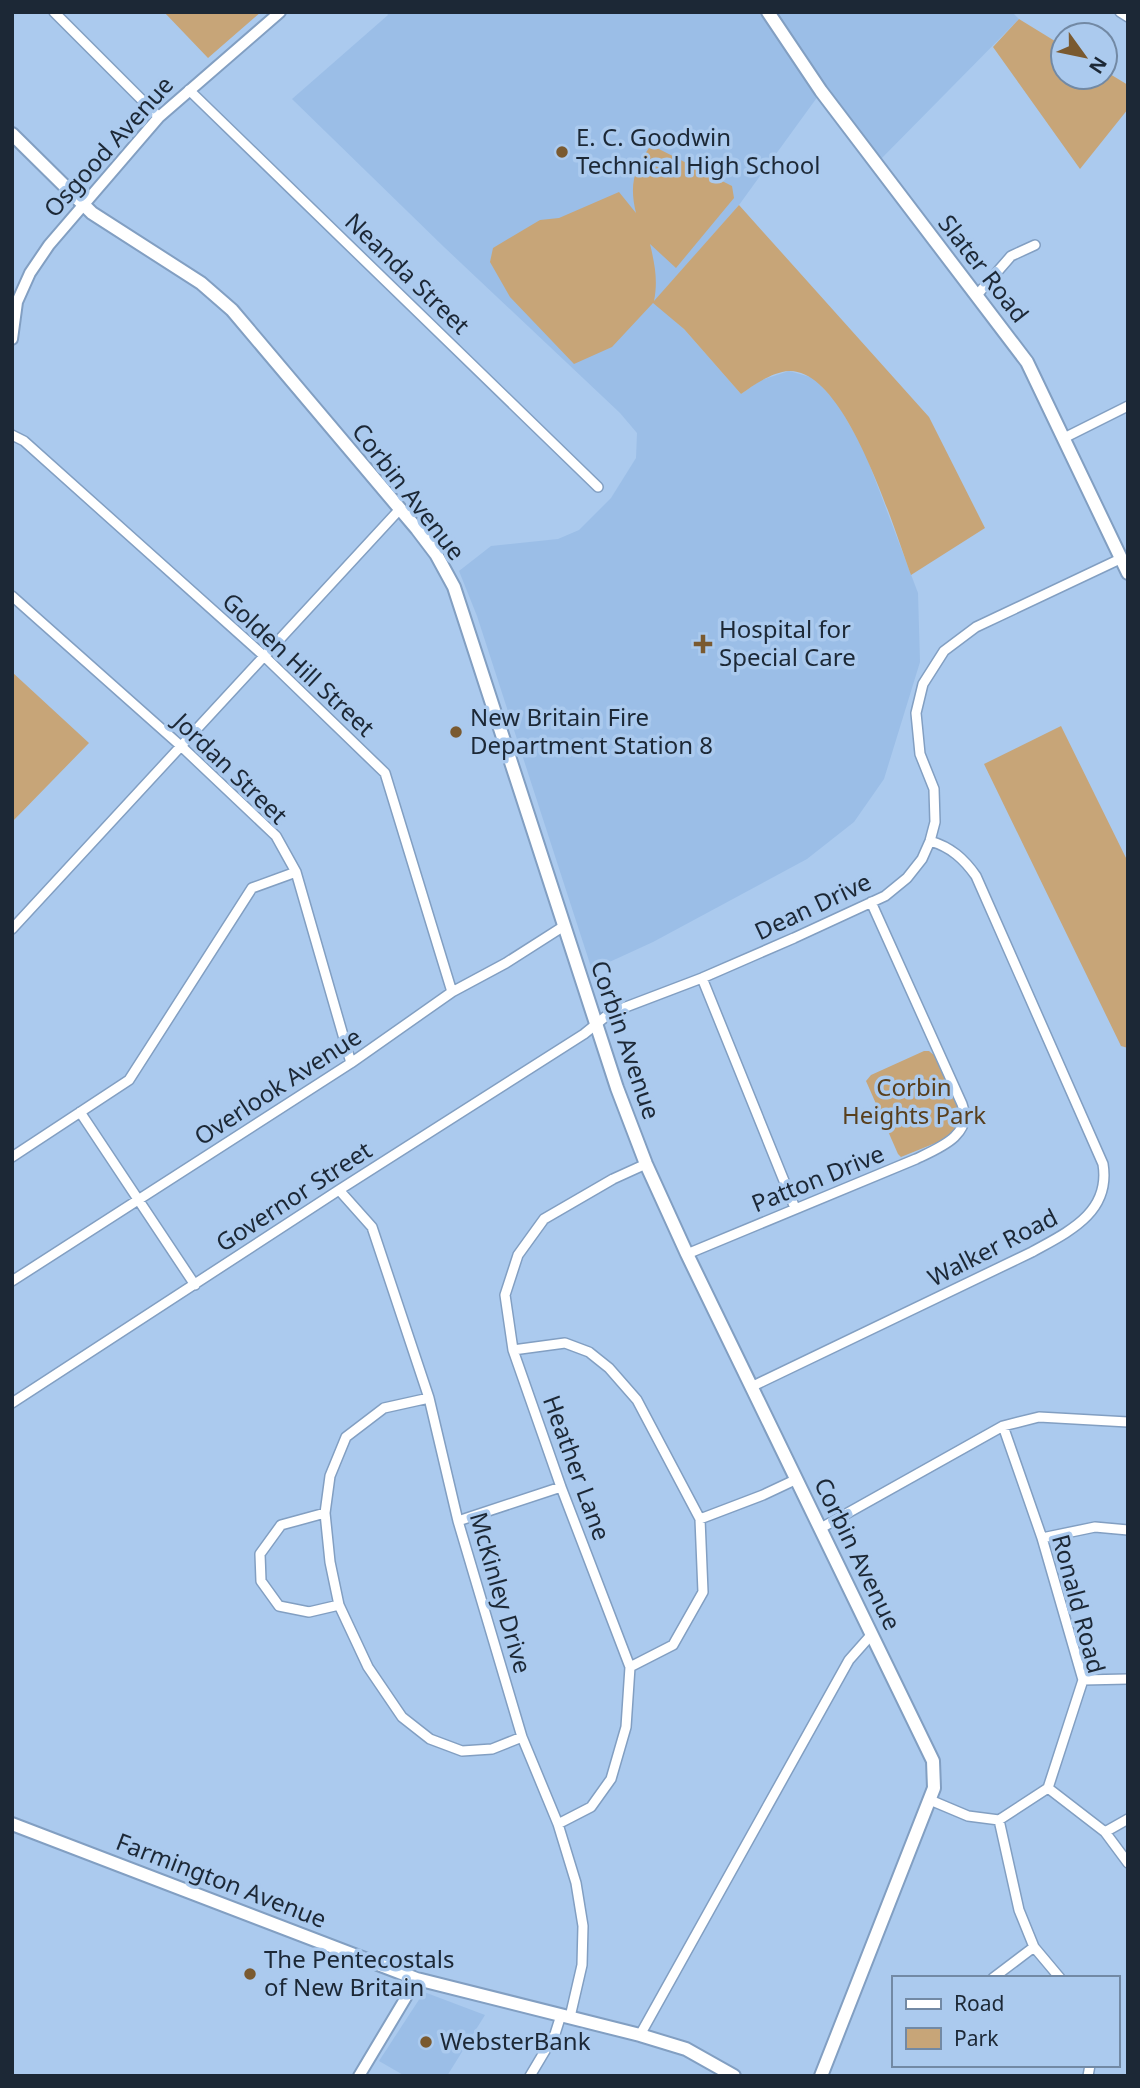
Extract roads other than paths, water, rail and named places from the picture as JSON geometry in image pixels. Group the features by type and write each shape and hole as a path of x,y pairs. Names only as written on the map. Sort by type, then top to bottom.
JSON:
{"main road":[{"name":"Slater Road","path":"768,12 814,83 1027,362 1128,573"},
{"name":"Corbin Avenue","path":"12,134 83,206 201,283 222,300 436,554 461,605 596,1024 646,1164 933,1761 935,1778 930,1800 821,2076"},
{"name":"Farmington Avenue","path":"12,1824 417,1979 686,2049 734,2076"}],"street":[{"path":"54,12 159,117"},
{"name":"Osgood Avenue","path":"12,339 17,302 30,273 49,245 159,117 280,12"},
{"path":"1120,12 1128,17"},
{"name":"Neanda Street","path":"189,90 598,487"},
{"path":"977,295 1011,256 1035,245"},
{"path":"1064,438 1128,406"},
{"name":"Golden Hill Street","path":"12,435 24,441 264,656 385,773 452,992"},
{"path":"12,929 400,509"},
{"name":"Dean Drive","path":"596,1024 610,1013 794,939 885,896 907,877 922,859 935,822 935,798 920,754 916,713 923,684 944,651 976,627 1120,559"},
{"name":"Jordan Street","path":"12,596 276,836 296,872 351,1063"},
{"name":"Walker Road","path":"751,1387 1032,1252 1074,1228 1092,1210 1099,1195 1104,1179 1103,1164 979,884 961,857 930,841"},
{"path":"12,1157 129,1080 252,888 296,872"},
{"name":"Patton Drive","path":"687,1254 937,1150 957,1135 965,1121 966,1113 871,902"},
{"name":"Overlook Avenue","path":"12,1281 351,1063 452,992 506,963 564,926"},
{"path":"702,978 795,1208"},
{"name":"Governor Street","path":"12,1403 596,1024"},
{"path":"80,1112 195,1285"},
{"name":"Heather Lane","path":"558,1824 591,1807 611,1779 626,1727 630,1667 561,1487 513,1350 505,1295 517,1255 544,1219 612,1179 646,1164"},
{"name":"McKinley Drive","path":"339,1190 372,1227 429,1398 458,1521 522,1737 558,1824 576,1883 583,1926 580,1977 565,2016 530,2076"},
{"path":"513,1350 565,1343 589,1352 609,1368 637,1400 700,1519 704,1592 673,1645 630,1667"},
{"path":"429,1398 384,1408 346,1437 330,1476 325,1513 330,1562 339,1605 368,1667 402,1717 430,1739 462,1751 492,1749 522,1737"},
{"path":"821,1528 1003,1426 1039,1417 1128,1422"},
{"name":"Ronald Road","path":"1003,1426 1042,1538 1083,1680 1048,1788"},
{"path":"700,1519 763,1496 797,1479"},
{"path":"458,1521 561,1487"},
{"path":"325,1513 281,1525 260,1554 261,1581 279,1606 309,1612 339,1605"},
{"path":"1042,1538 1096,1527 1128,1530"},
{"path":"640,2035 849,1660 872,1634"},
{"path":"1083,1680 1128,1679"},
{"path":"930,1800 968,1816 999,1820 1048,1788 1105,1832 1128,1863"},
{"path":"1105,1832 1128,1819"},
{"path":"999,1820 1019,1910 1034,1947 1058,1976"},
{"path":"996,1976 1034,1947"},
{"path":"359,2076 417,1979"}],"place":[{"name":"E. C. Goodwin Technical High School","path":"562,152"},
{"name":"Hospital for Special Care","path":"703,644"},
{"name":"New Britain Fire Department Station 8","path":"456,732"},
{"name":"The Pentecostals of New Britain","path":"250,1974"},
{"name":"WebsterBank","path":"426,2042"}],"park label":[{"name":"Corbin Heights Park","path":"914,1102"}]}
